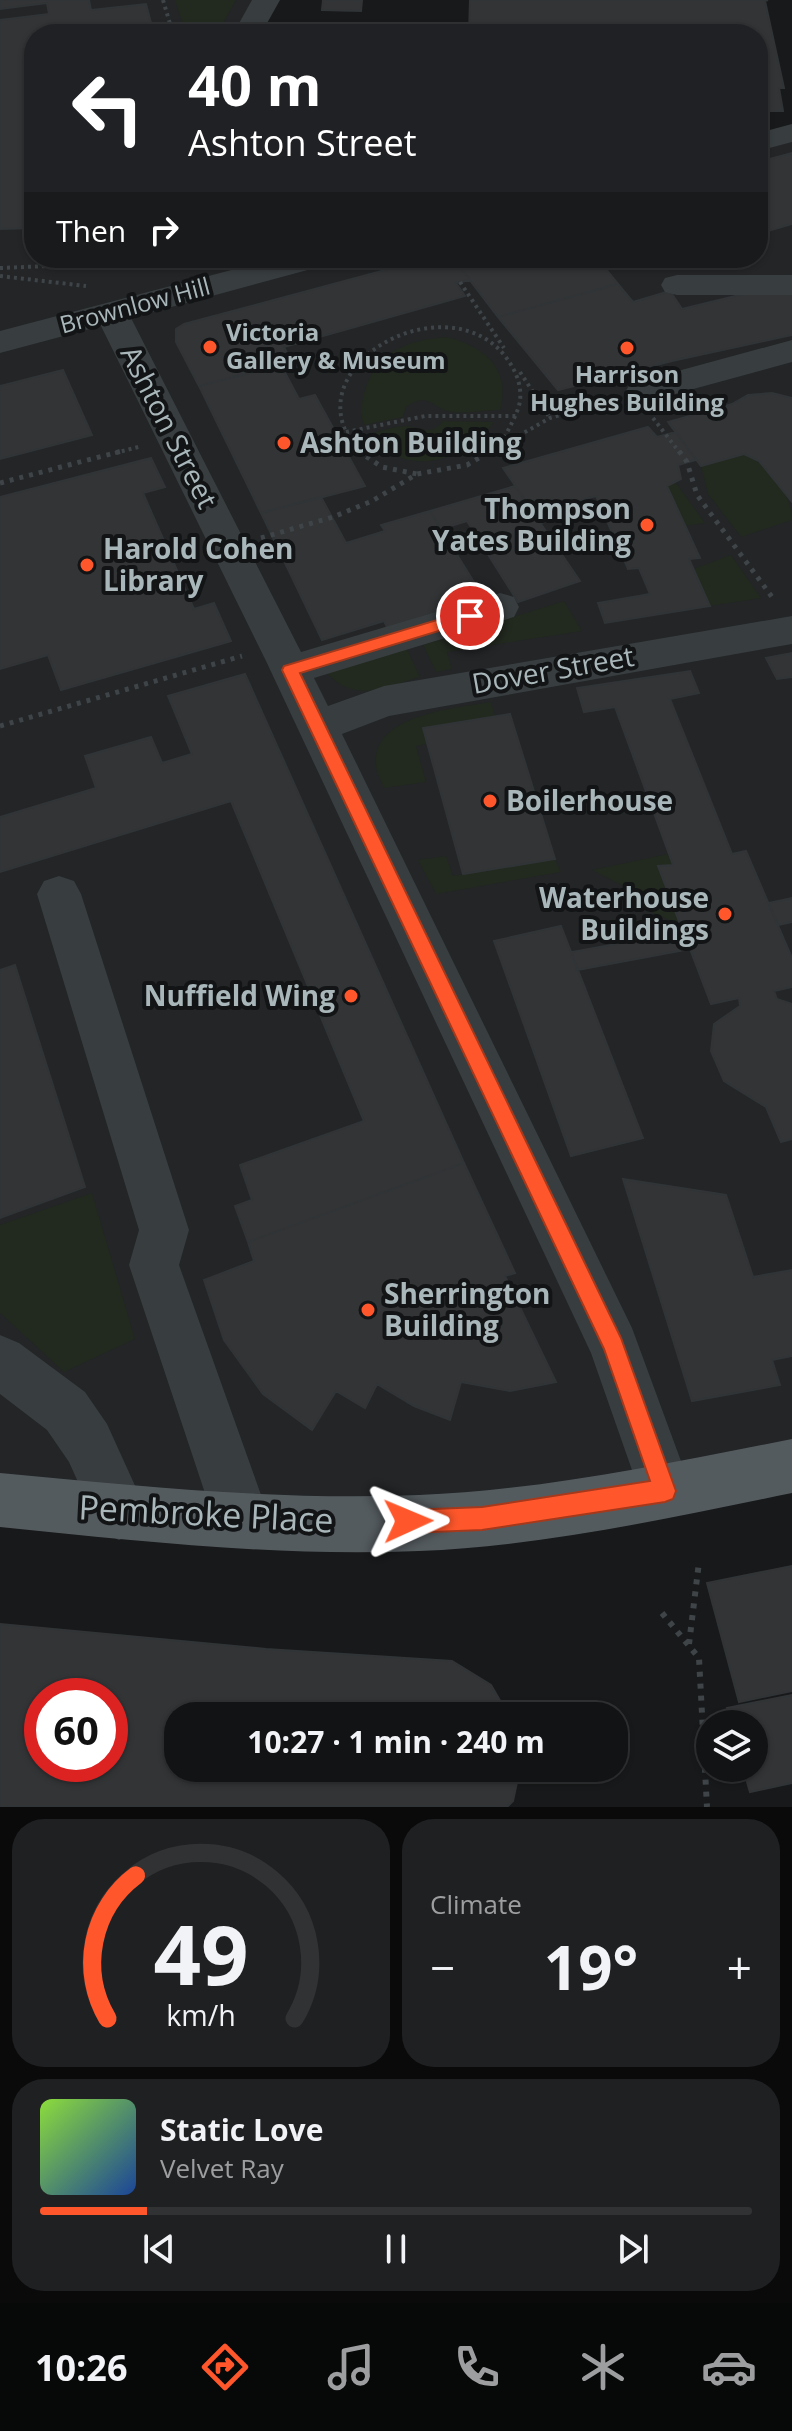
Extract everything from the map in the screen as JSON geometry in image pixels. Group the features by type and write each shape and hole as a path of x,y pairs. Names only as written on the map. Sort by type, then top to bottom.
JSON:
{"main road":[{"name":"Pembroke Place","path":"0,1500 242,1520 361,1523 469,1520 665,1491 792,1466"}],"street":[{"path":"253,24 266,0"},
{"path":"768,139 792,133"},
{"path":"177,268 189,292"},
{"name":"Brownlow Hill","path":"0,342 278,268"},
{"path":"677,285 792,285"},
{"name":"Ashton Street","path":"112,314 284,658 614,1346 665,1491"},
{"path":"642,392 789,357"},
{"path":"284,658 500,607"},
{"name":"Dover Street","path":"317,727 384,701 790,631"},
{"path":"59,894 164,1230 154,1265 242,1520"},
{"path":"0,1361 66,1411 88,1443 119,1512"}],"path":[{"path":"163,0 170,24"},
{"path":"0,268 24,267"},
{"path":"0,276 98,287 112,314"},
{"path":"460,282 550,418"},
{"path":"507,352 486,338 453,328 430,327 390,336 368,350 349,375 340,413 353,448 368,461 392,471 417,474 467,465 550,418 642,392"},
{"path":"503,442 518,416 521,384 515,364"},
{"path":"346,432 425,416 518,416"},
{"path":"665,434 687,462 697,495 772,595 790,631"},
{"path":"0,483 174,437"},
{"path":"271,535 333,517 372,501 417,474"},
{"path":"0,726 284,658"},
{"path":"689,1645 699,1562"},
{"path":"662,1613 699,1658 707,1807"}],"shaded area":[{"path":"0,0 266,0 253,24 24,24 24,268 768,268 768,139 792,133 792,1466 568,1507 0,1500"},
{"path":"175,0 236,0 223,24 183,24"},
{"path":"446,337 472,346 491,361 502,382 500,410 453,412 425,400 406,407 403,417 364,425 361,410 364,394 375,368 394,351 405,346"},
{"path":"443,421 494,422 460,452 431,461 401,458 384,449 368,434 403,426 430,430"},
{"path":"744,454 762,465 777,481 788,500 792,520 741,537 708,494 701,466"},
{"path":"676,483 705,523 685,526 667,486"},
{"path":"731,555 761,598 710,606 693,569"},
{"path":"564,601 582,631 447,652 452,669 436,672 423,645"},
{"path":"407,649 420,677 395,685 359,691 337,682 327,673"},
{"path":"491,702 495,716 423,728 427,744 416,746 426,782 384,788 376,765 378,748 387,734 401,724 438,711"},
{"path":"668,854 673,865 659,866 680,925 647,910 653,901 592,870"},
{"path":"446,856 453,876 555,859 561,872 436,894 418,860"},
{"path":"92,1193 135,1339 64,1372 0,1313 0,1225"}],"building":[{"path":"0,0 89,0 91,10 146,4 151,24 24,24 24,228 0,229 0,20 49,14 47,3 0,9"},
{"path":"323,0 362,0 361,11 322,10"},
{"path":"470,0 768,0 765,1 784,88 779,88 783,111 768,111 768,24 469,24"},
{"path":"792,153 792,224 768,231 768,159"},
{"path":"393,268 461,268 470,280 456,283 465,296 284,347 292,362 199,386 176,342 176,329 184,324"},
{"path":"461,268 605,268 618,284 498,317"},
{"name":"Harrison Hughes Building","path":"618,284 633,302 670,291 682,309 764,289 792,290 792,335 558,390 498,317"},
{"name":"Ashton Building","path":"281,365 299,399 315,395 365,486 261,513 199,386"},
{"path":"63,370 92,435 0,459 0,386"},
{"path":"772,393 792,398 792,502 759,461 744,454 701,466 668,422 732,404 748,395"},
{"name":"Thompson Yates Building","path":"648,427 657,437 676,432 696,460 678,465 681,479 667,486 700,558 689,559 710,606 605,623 598,603 650,594 639,568 628,569 596,496 552,508 559,518 541,523 503,468"},
{"name":"Harold Cohen Library","path":"151,458 165,487 143,493 194,609 214,603 231,641 61,690 48,655 0,669 0,497"},
{"path":"515,486 580,581 518,602 467,521 441,529 430,511"},
{"path":"321,497 346,543 385,531 381,525 430,511 485,600 388,629 384,621 322,640 261,513"},
{"path":"792,653 792,677 777,679 766,658"},
{"name":"Waterhouse Buildings","path":"690,671 699,693 670,699 732,854 746,851 792,958 792,987 774,991 777,999 792,1004 792,1139 781,1142 766,1107 724,1081 711,1051 714,1024 740,1006 739,998 711,1004 690,949 577,970 572,952 683,932 658,866 673,865 615,707 584,712 577,688"},
{"name":"Nuffield Wing","path":"245,674 464,1163 248,1242 235,1206 252,1200 240,1165 364,1121 231,801 0,872 0,817 96,788 85,756 151,737 162,763 192,754 168,696"},
{"name":"Boilerhouse","path":"510,714 555,859 463,874 423,728"},
{"name":"Waterhouse Buildings","path":"792,898 792,922 778,925 769,903"},
{"path":"561,926 643,1138 571,1156 494,941"},
{"path":"15,965 85,1187 0,1218 0,970"},
{"name":"Sherrington Building","path":"464,1163 515,1273 505,1276 556,1382 510,1391 461,1382 450,1420 414,1406 377,1384 365,1408 336,1391 312,1430 263,1394 224,1340 204,1280 254,1261 248,1242"},
{"path":"623,1179 726,1195 753,1277 792,1270 792,1356 772,1360 780,1385 692,1401"},
{"path":"792,1566 792,1691 739,1702 707,1583"},
{"path":"0,1624 266,1649 452,1661 491,1685 501,1702 164,1702 164,1782 517,1782 513,1801 507,1807 0,1807"},
{"path":"792,1695 792,1783 750,1792 747,1782 768,1782 768,1710 727,1708"}],"place":[{"name":"Victoria Gallery & Museum","path":"210,347"},
{"name":"Harrison Hughes Building","path":"627,348"},
{"name":"Ashton Building","path":"284,443"},
{"name":"Thompson Yates Building","path":"647,525"},
{"name":"Harold Cohen Library","path":"87,565"},
{"name":"Boilerhouse","path":"490,801"},
{"name":"Waterhouse Buildings","path":"725,914"},
{"name":"Nuffield Wing","path":"351,996"},
{"name":"Sherrington Building","path":"368,1310"}],"route":[{"path":"408,1521 482,1519 665,1491 614,1346 290,670 470,616"}]}
